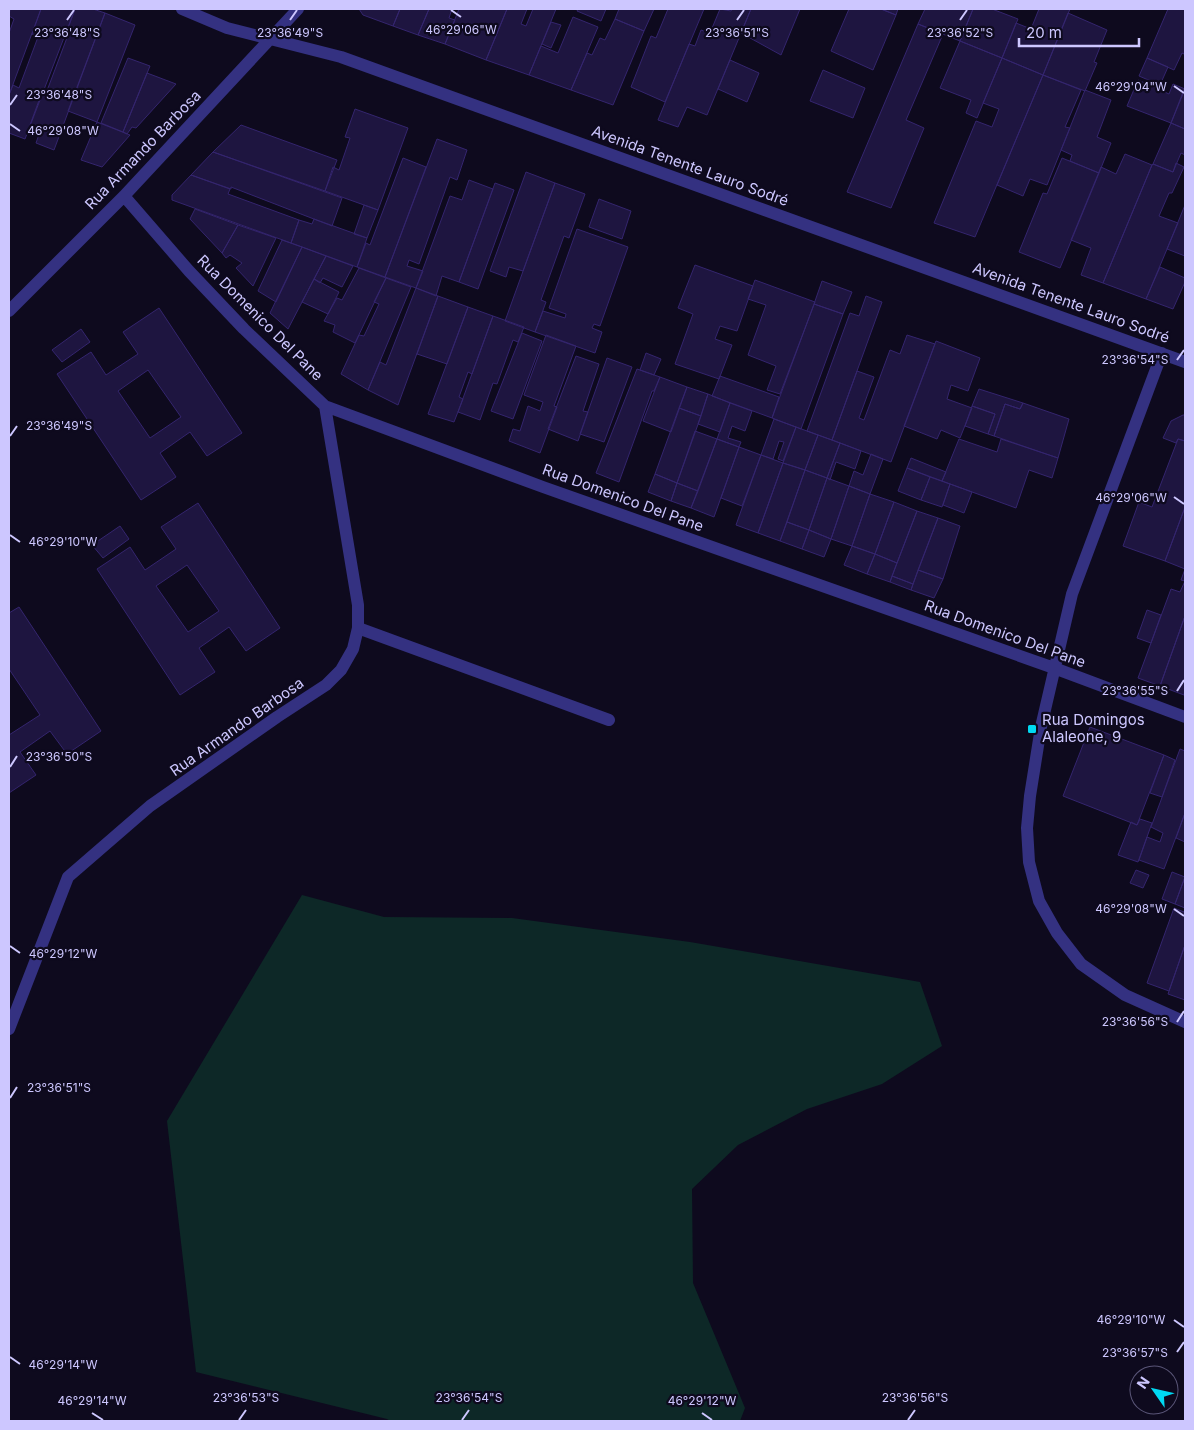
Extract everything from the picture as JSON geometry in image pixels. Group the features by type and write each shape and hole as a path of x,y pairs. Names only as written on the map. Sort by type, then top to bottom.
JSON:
{"street":[{"name":"Avenida Tenente Lauro Sodré","path":"182,9 227,28 341,57 1185,362"},
{"name":"Rua Armando Barbosa","path":"9,310 124,196 298,9"},
{"name":"Rua Domenico Del Pane","path":"124,196 203,286 244,329 325,406 544,487 1054,668 1185,717"},
{"path":"1162,353 1072,594 1039,737 1030,796 1028,828 1029,862 1039,901 1057,933 1081,964 1126,995 1185,1022"},
{"name":"Rua Armando Barbosa","path":"9,1029 68,877 150,806 326,685 342,670 353,649 358,628 358,605 325,406"},
{"path":"358,628 609,720"}],"green space":[{"path":"302,895 384,917 512,918 690,942 920,982 942,1046 882,1084 807,1109 738,1145 692,1189 693,1283 745,1408 740,1421 390,1421 196,1372 167,1121"}],"building":[{"path":"10,9 41,9 9,95 9,33 14,19 9,16"},
{"path":"41,9 75,9 25,139 9,133 9,95 13,85 19,88 38,37 32,34"},
{"path":"75,9 93,9 105,13 54,150 36,143 41,129 30,125 41,95 45,96 68,35 66,34"},
{"path":"359,9 400,9 393,26 363,15"},
{"path":"400,9 429,9 418,35 393,26"},
{"path":"429,9 452,9 449,18 455,20 445,44 418,35"},
{"path":"459,9 507,9 486,60 445,44"},
{"path":"507,9 527,9 521,24 526,26 533,9 556,9 529,75 486,60"},
{"path":"578,9 606,9 601,21 577,11"},
{"path":"619,9 654,9 644,31 615,19"},
{"path":"668,9 704,9 665,102 631,87 651,36 656,38"},
{"path":"720,9 731,11 732,9 751,9 707,115 687,107 678,127 658,120 689,44 695,46 701,30 710,33"},
{"path":"751,9 800,9 781,55 741,33"},
{"path":"849,9 881,9 896,15 873,70 831,51"},
{"path":"881,9 898,9 896,15"},
{"path":"925,9 973,9 960,41 918,24"},
{"path":"973,9 992,9 1018,19 1002,58 960,41"},
{"path":"1039,9 1070,9 1043,75 1002,58 1016,23 1031,29"},
{"path":"1168,9 1185,9 1185,51 1184,54 1182,53 1174,70 1147,58"},
{"path":"105,13 135,25 97,122 68,111"},
{"path":"1068,13 1107,30 1094,62 1097,63 1085,91 1043,75"},
{"path":"573,17 598,27 571,90 529,75 541,46 558,53"},
{"path":"615,19 644,31 613,105 571,90 587,53 592,55 600,38 605,40"},
{"path":"551,22 561,25 551,48 542,44"},
{"path":"918,24 943,34 906,120 924,128 891,208 847,192"},
{"path":"960,41 1002,58 977,118 966,113 971,100 940,88"},
{"path":"128,58 150,66 123,132 101,123"},
{"path":"1002,58 1043,75 975,237 934,223 976,121 992,127 999,109 983,103"},
{"path":"1147,58 1168,67 1160,85 1139,76"},
{"path":"730,60 759,73 747,102 718,89"},
{"path":"823,70 865,88 853,118 810,101"},
{"path":"147,73 176,84 136,128 132,127 127,134 123,132"},
{"path":"1043,75 1081,90 1065,127 1070,128 1047,185 1030,179 1023,196 997,185"},
{"path":"1138,80 1169,94 1173,84 1185,89 1171,123 1127,106"},
{"path":"1185,87 1185,129 1171,123"},
{"path":"1085,90 1111,100 1097,137 1111,143 1099,173 1070,161 1072,155 1061,150"},
{"path":"355,109 408,128 378,210 325,191 333,167 339,170 350,138 345,137"},
{"path":"97,122 130,135 102,167 81,160"},
{"path":"1171,123 1185,129 1185,155 1181,153 1173,172 1153,164"},
{"path":"241,125 337,160 325,191 213,152"},
{"path":"437,139 467,150 457,180 450,177 419,264 409,260 407,266 423,271 416,288 385,277"},
{"path":"213,152 342,198 332,226 231,187 231,189 191,175"},
{"path":"1125,154 1152,165 1103,283 1081,275 1091,248 1071,240 1101,167 1116,174"},
{"path":"403,158 426,167 385,277 357,267 366,243 370,245"},
{"path":"1062,158 1099,173 1060,268 1019,252 1043,193 1047,194"},
{"path":"1176,163 1184,167 1172,193 1169,193 1159,216 1178,223 1146,299 1103,283 1152,165 1173,172"},
{"path":"526,172 555,183 523,271 509,267 506,277 490,271"},
{"path":"191,175 230,189 228,194 299,220 291,243 172,200 172,195"},
{"path":"469,180 493,189 459,282 442,276 436,296 416,288 450,196 462,200"},
{"path":"495,183 514,190 478,289 459,282"},
{"path":"555,183 585,194 569,238 564,236 541,300 546,302 535,332 505,321"},
{"path":"599,199 631,211 622,239 589,227"},
{"path":"364,205 378,210 367,238 354,234"},
{"path":"1185,205 1185,256 1167,249"},
{"path":"195,209 238,225 222,253 190,219"},
{"path":"314,219 367,238 357,267 291,243 299,220 312,224"},
{"path":"238,225 276,238 253,286 236,268 242,263 230,255 226,258 222,253"},
{"path":"577,229 628,247 600,326 594,324 592,328 602,332 595,353 535,332 543,311 565,318 566,314 549,308"},
{"path":"282,240 302,247 276,302 258,291"},
{"path":"302,247 326,256 288,329 270,313"},
{"path":"326,256 353,266 342,287 323,278 320,283 314,279"},
{"path":"695,265 753,286 737,331 720,326 715,339 732,345 719,379 675,364 693,314 678,308"},
{"path":"1160,267 1185,278 1173,309 1146,299"},
{"path":"359,268 386,278 355,343 333,332 335,325 324,321 337,298 342,300"},
{"path":"386,278 411,287 368,390 341,374 359,335 364,336 379,304 374,302"},
{"path":"314,279 339,292 328,314 302,302"},
{"path":"755,280 815,302 780,394 767,390 776,366 748,355 766,305 748,299"},
{"path":"822,281 852,292 843,314 814,304"},
{"path":"416,288 438,296 398,405 368,390 380,362 386,365"},
{"path":"438,296 468,307 447,364 417,354"},
{"path":"866,296 882,302 832,440 807,431 850,313 859,316"},
{"path":"814,304 843,314 801,429 772,418"},
{"path":"468,307 493,316 472,374 468,372 459,397 463,399 454,422 428,414"},
{"path":"159,308 242,433 207,456 190,432 160,453 176,477 141,500 57,374 91,352 106,375 138,354 123,332","holes":["148,370 181,417 150,438 118,391"]},
{"path":"493,316 524,327 518,342 513,340 497,384 493,383 480,420 458,412"},
{"path":"81,329 90,342 62,362 52,350"},
{"path":"522,333 542,341 513,419 491,411"},
{"path":"546,335 576,346 554,406 557,407 540,453 509,441 513,429 520,431 528,406 540,411 543,402 524,395"},
{"path":"907,335 935,344 891,462 832,440 857,371 874,377 859,418 864,420 890,350 900,354"},
{"path":"936,341 980,358 968,391 951,385 947,399 972,408 960,438 941,430 937,439 904,426"},
{"path":"646,353 661,359 654,375 640,370"},
{"path":"576,356 599,364 583,411 588,412 578,441 548,429"},
{"path":"607,358 632,367 604,442 580,434"},
{"path":"637,369 660,377 654,391 652,391 619,482 596,473"},
{"path":"720,376 779,397 772,418 712,396"},
{"path":"660,377 687,387 671,432 643,421"},
{"path":"687,387 708,394 701,416 679,408"},
{"path":"979,389 1023,403 1020,409 1005,404 994,436 988,434 995,414 972,406"},
{"path":"708,394 730,403 720,432 698,424"},
{"path":"730,403 752,411 745,431 732,426 728,438 741,442 739,447 717,439"},
{"path":"1023,403 1069,419 1058,458 994,436 1005,404 1020,409"},
{"path":"972,406 995,414 988,434 965,426"},
{"path":"679,408 701,416 677,483 655,474"},
{"path":"1185,415 1185,441 1178,439 1176,443 1163,438 1171,421"},
{"path":"774,419 796,427 783,461 778,459 784,442 779,441 773,459 761,455"},
{"path":"796,427 818,435 805,470 783,463"},
{"path":"695,431 717,439 698,491 677,483"},
{"path":"818,435 840,443 827,478 805,470"},
{"path":"717,439 739,447 714,517 691,508"},
{"path":"959,439 997,452 1001,439 1058,458 1052,478 1029,470 1016,508 942,481"},
{"path":"1178,439 1185,441 1185,507 1165,561 1123,546 1139,502 1152,507"},
{"path":"840,443 861,451 855,469 836,462 830,480 827,478"},
{"path":"739,447 761,455 742,506 721,498"},
{"path":"871,454 883,459 870,494 849,486 854,471 863,475"},
{"path":"761,455 783,463 758,533 736,525"},
{"path":"911,458 946,472 942,481 907,468"},
{"path":"783,463 805,470 780,541 758,533"},
{"path":"907,468 930,477 921,500 898,491"},
{"path":"805,470 827,478 809,530 787,522"},
{"path":"655,474 677,483 671,501 648,492"},
{"path":"930,477 950,484 942,507 921,500"},
{"path":"827,478 849,486 831,539 809,530"},
{"path":"677,483 698,491 691,508 671,501"},
{"path":"950,484 972,492 964,513 943,505"},
{"path":"849,486 870,494 852,546 831,539"},
{"path":"870,494 894,502 875,554 852,546"},
{"path":"894,502 917,511 897,563 875,554"},
{"path":"198,503 280,628 246,651 229,627 199,648 215,672 180,695 97,569 130,547 145,570 176,549 161,527","holes":["187,565 219,611 188,632 156,586"]},
{"path":"917,511 938,518 913,584 892,576"},
{"path":"1185,511 1185,569 1165,561"},
{"path":"938,518 960,526 943,579 918,570"},
{"path":"787,522 809,530 802,549 780,541"},
{"path":"120,526 129,539 103,558 92,545"},
{"path":"809,530 831,539 824,557 802,549"},
{"path":"852,546 875,554 867,574 844,565"},
{"path":"875,554 897,563 890,582 867,574"},
{"path":"1185,569 1185,581 1181,580"},
{"path":"918,570 943,579 934,598 911,590"},
{"path":"892,576 913,584 911,590 890,582"},
{"path":"1185,581 1185,616 1160,686 1138,678 1171,589 1180,592"},
{"path":"19,607 101,731 67,754 50,731 20,752 36,775 9,793 9,735 40,715 9,669 9,613"},
{"path":"1147,610 1161,615 1151,643 1137,638"},
{"path":"1185,616 1185,691 1184,695 1160,686"},
{"path":"1090,727 1164,755 1137,825 1063,796"},
{"path":"1180,749 1185,751 1185,813 1164,869 1139,860 1147,837 1160,842 1163,833 1151,827"},
{"path":"1164,755 1175,760 1162,797 1150,793"},
{"path":"1185,813 1185,842 1176,838"},
{"path":"1140,819 1152,823 1138,862 1118,855 1131,822 1137,825"},
{"path":"1136,870 1149,875 1143,888 1130,883"},
{"path":"1172,872 1185,877 1175,904 1162,899"},
{"path":"1185,877 1185,908 1175,904"},
{"path":"1174,908 1184,912 1185,909 1185,945 1169,991 1147,983"},
{"path":"1185,945 1185,1000 1168,994"}],"place":[{"name":"Rua Domingos Alaleone, 9","path":"1032,729"}]}
